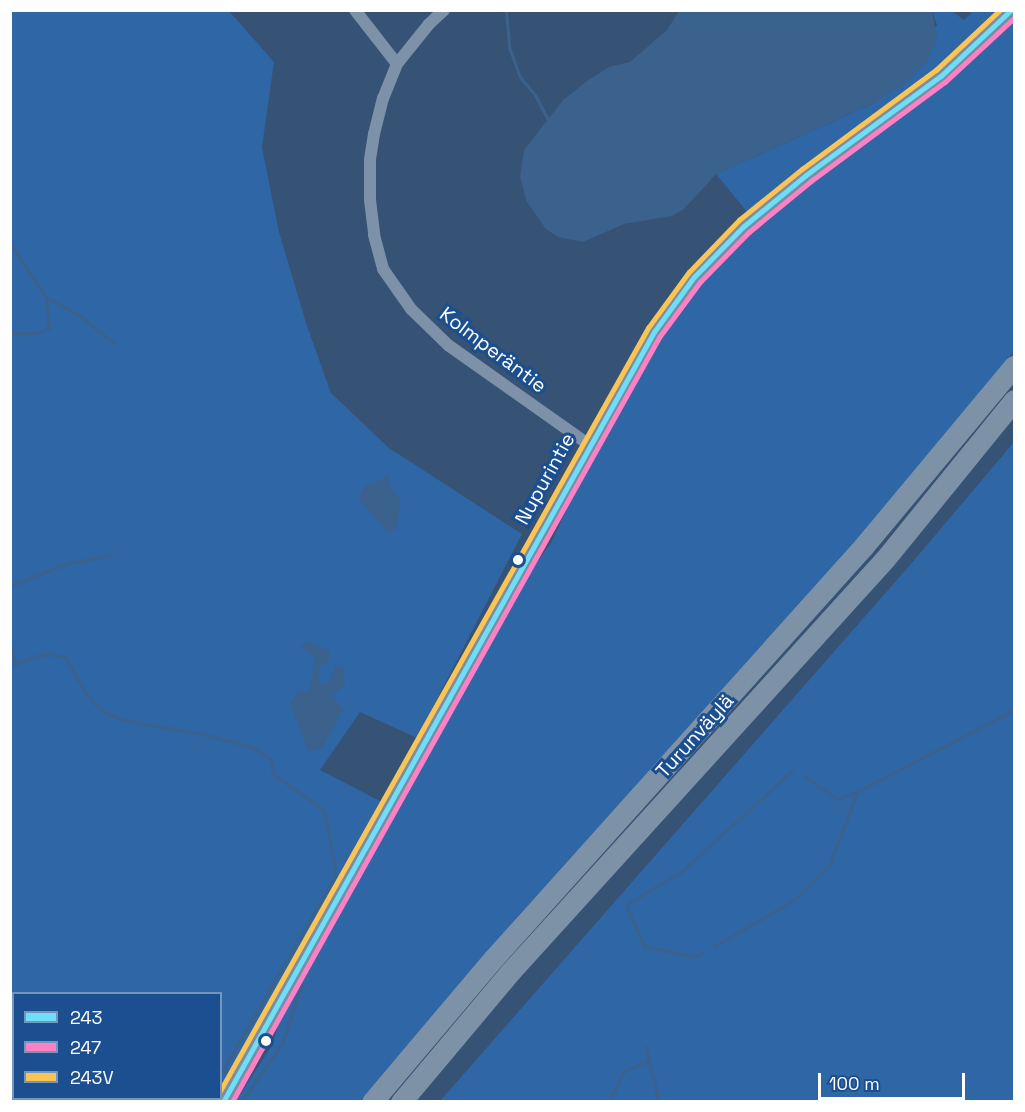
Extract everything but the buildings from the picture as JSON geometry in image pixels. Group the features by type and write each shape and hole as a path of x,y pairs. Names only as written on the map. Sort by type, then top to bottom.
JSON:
{"highway":[{"name":"Turunväylä","path":"372,1101 493,959 863,548 1014,366"},
{"name":"Turunväylä","path":"401,1101 527,954 885,559 1014,400"}],"main road":[{"name":"Nupurintie","path":"223,1101 654,332 694,277 735,234 806,175 941,76 1012,10"}],"street":[{"path":"354,10 397,64"},
{"name":"Kolmperäntie","path":"444,10 429,24 397,64 383,98 370,160 374,235 383,269 411,309 448,345 589,445"}],"shaded area":[{"path":"11,11 229,11 274,62 262,147 279,232 307,326 331,393 389,448 522,534 417,738 360,712 320,770 382,802 222,1089 222,992 12,992 11,1019"},
{"path":"679,11 932,11 937,39 927,62 903,85 870,105 716,174 684,209 672,216 624,224 583,242 558,237 546,229 527,202 520,177 524,150 563,100 609,67 630,62 667,30"},
{"path":"932,11 952,11 964,20 973,11 1002,11 942,66 748,213 716,174 870,105 937,25"},
{"path":"1014,16 1014,351 844,556 521,913 360,1101 235,1102 273,1044 280,1016 506,604 551,543 570,502 569,498 603,431 665,331 726,251 790,196"},
{"path":"1014,442 1014,1101 440,1101 910,565"},
{"path":"388,472 389,486 401,501 396,529 388,532 358,498 365,486 383,479"},
{"path":"306,641 330,651 328,662 321,665 318,678 321,683 328,684 335,666 343,665 345,685 332,695 344,711 339,714 337,722 321,749 308,751 290,704 299,690 309,692 315,657 301,647"},
{"path":"10,1033 12,1034 12,1100 90,1100 88,1102 11,1101"}],"waterway":[{"path":"506,10 509,47 520,77 535,95 549,121"},
{"path":"10,244 46,297 80,316 114,343"},
{"path":"10,333 38,333 49,328 46,298"},
{"path":"10,586 65,564 112,555"},
{"path":"10,644 15,664"},
{"path":"10,666 37,656 50,654 65,657 87,695 102,711 123,720 207,735 251,747 271,759 273,774 324,810 336,875 223,1070 228,1073"},
{"path":"715,946 794,900 830,864 857,792 1014,710"},
{"path":"702,953 695,957 644,946 626,905 682,871 792,771"},
{"path":"804,776 837,799 857,792"},
{"path":"241,1102 282,1044 301,985 299,983"},
{"path":"645,1046 659,1102"},
{"path":"604,1102 611,1098 623,1072 649,1060"}],"transit line":[{"name":"243V","path":"222,1087 648,328 689,272 739,220 802,169 936,70 1000,10"},
{"name":"243","path":"223,1102 654,332 694,277 744,226 806,175 941,76 1011,10"},
{"name":"247","path":"232,1102 660,336 700,282 749,232 811,181 945,82 1014,18"}]}
